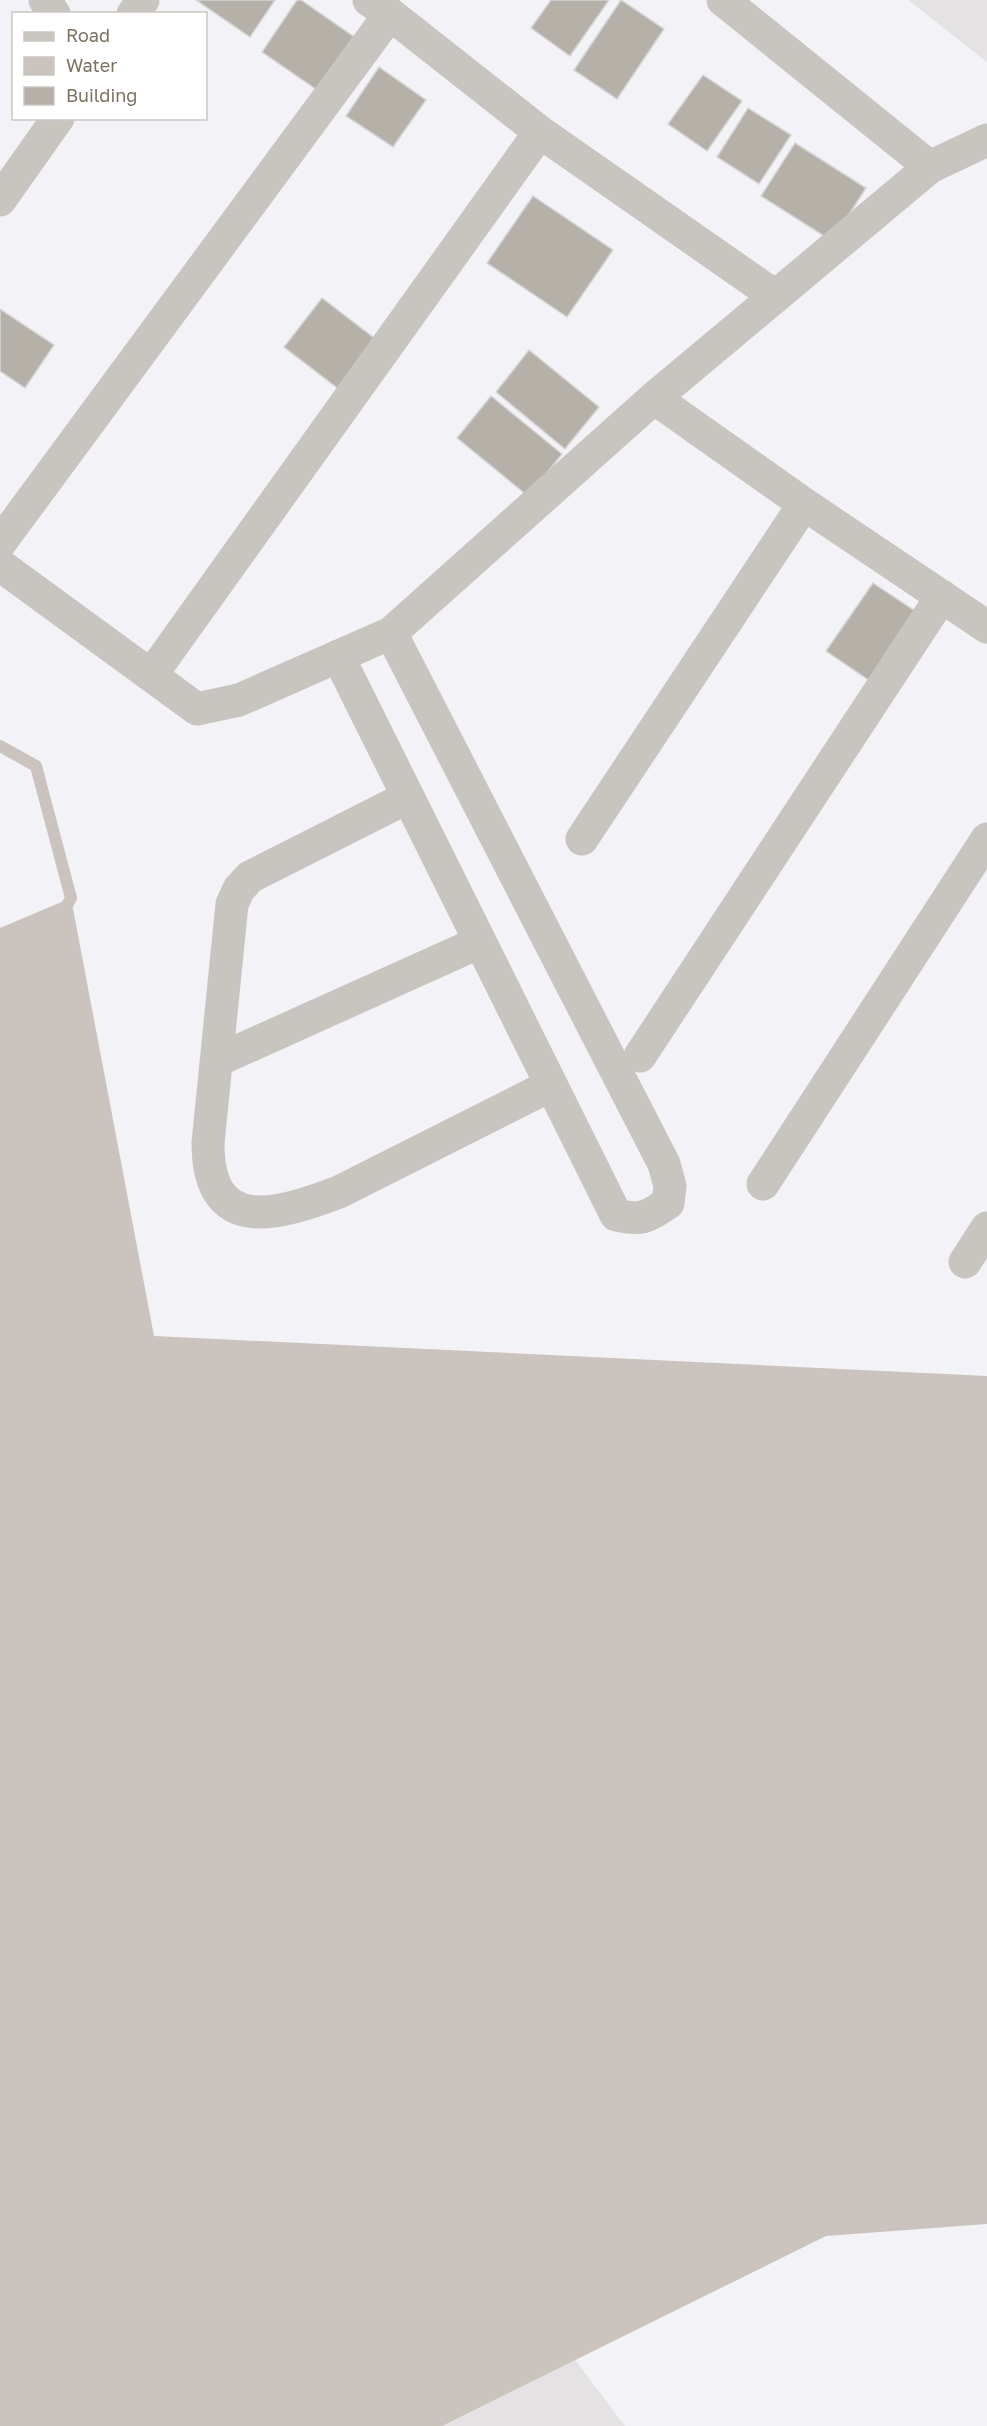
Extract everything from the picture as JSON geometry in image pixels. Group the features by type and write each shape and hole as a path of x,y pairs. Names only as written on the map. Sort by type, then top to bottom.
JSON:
{"street":[{"path":"723,0 930,167"},
{"path":"0,543 380,7 540,132 775,296"},
{"path":"0,200 57,120"},
{"path":"152,674 540,132"},
{"path":"0,565 197,709 239,700 391,633 654,398 930,167 987,140"},
{"path":"654,398 804,504 987,627"},
{"path":"582,839 804,504"},
{"path":"640,1056 942,596"},
{"path":"338,656 616,1215 634,1219 647,1217 668,1203 670,1186 664,1164 391,633"},
{"path":"408,797 250,877 239,889 232,904 216,1061 208,1143 210,1178 218,1192 235,1207 250,1213 290,1208 339,1192 551,1085"},
{"path":"763,1184 987,839"},
{"path":"216,1061 480,942"},
{"path":"965,1262 987,1228"}],"shaded area":[{"path":"908,0 987,0 987,62"},
{"path":"533,2304 625,2426 412,2426"}],"water":[{"path":"71,898 154,1336 987,1376 987,2224 826,2236 442,2426 0,2426 0,928"}],"building":[{"path":"196,0 275,0 250,37"},
{"path":"297,0 301,0 360,41 323,94 262,52"},
{"path":"551,0 609,0 570,56 531,28"},
{"path":"621,0 664,29 617,99 574,70"},
{"path":"379,67 426,100 393,147 346,116"},
{"path":"703,75 742,101 707,151 668,124"},
{"path":"748,108 791,135 759,184 717,157"},
{"path":"795,143 866,188 832,241 761,196"},
{"path":"533,196 613,250 567,317 487,263"},
{"path":"322,298 378,341 340,390 284,347"},
{"path":"0,309 54,345 25,388 0,371"},
{"path":"529,350 599,407 565,449 496,392"},
{"path":"491,396 562,454 528,496 457,438"},
{"path":"873,583 921,615 873,683 826,651"}],"waterway":[{"path":"0,746 36,766 71,898 64,911"}]}
